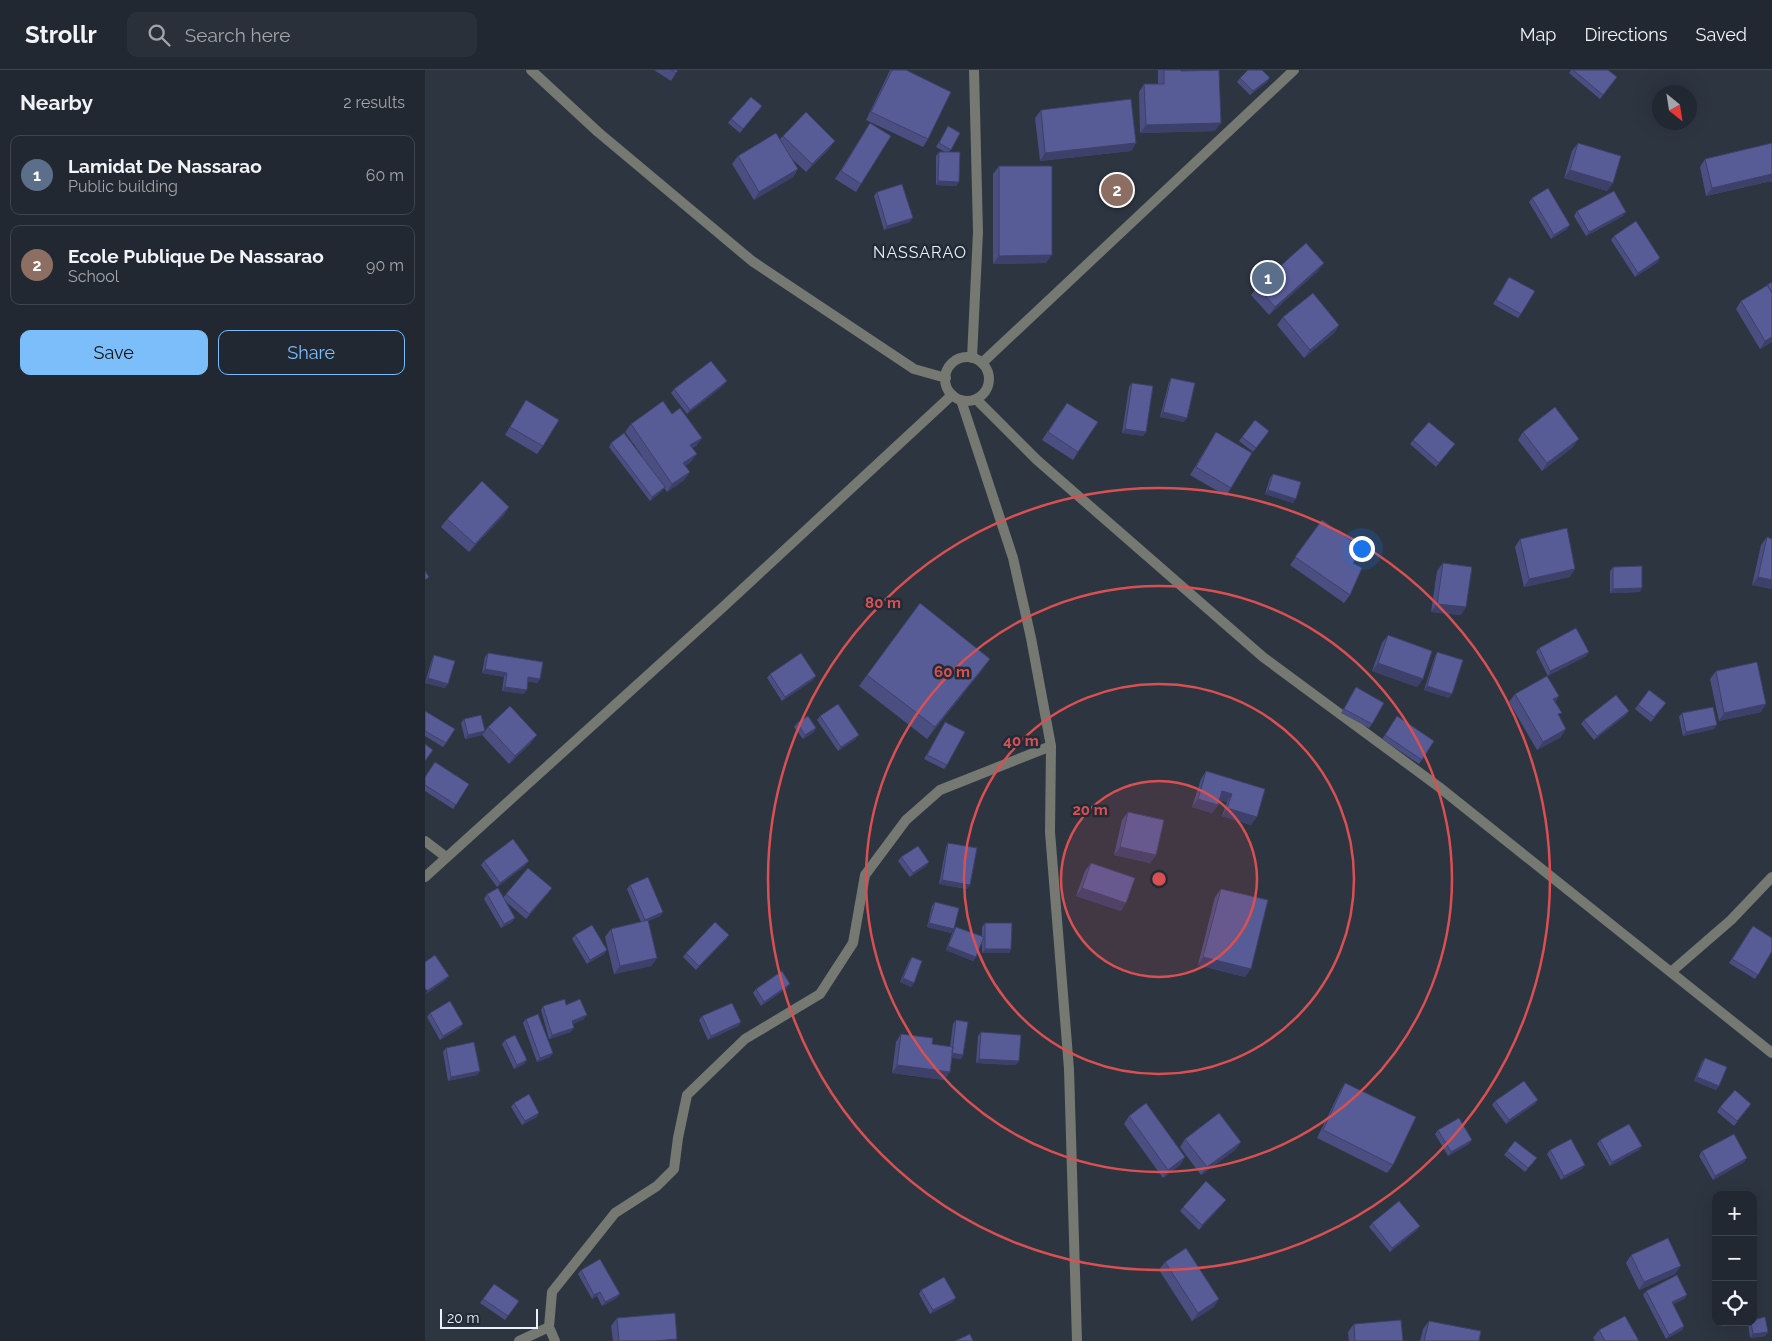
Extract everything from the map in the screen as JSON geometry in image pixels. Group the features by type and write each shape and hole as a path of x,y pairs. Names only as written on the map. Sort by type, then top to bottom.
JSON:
{"street":[{"path":"531,70 598,132 752,261 914,369 946,378"},
{"path":"972,358 978,232 974,70"},
{"path":"982,363 1294,70"},
{"path":"957,398 969,401 976,399 985,392 989,383 989,377 987,368 982,363 972,358 960,359 950,366 946,378 948,389 957,398 1013,558 1031,638 1051,746 1050,832 1069,1069 1077,1341"},
{"path":"425,877 957,398"},
{"path":"976,399 1037,460 1263,657 1439,787 1772,1053"},
{"path":"555,1341 549,1327 553,1292 615,1212 657,1186 674,1169 687,1095 745,1039 820,994 853,943 865,875 906,820 940,790 1051,746"},
{"path":"425,841 446,857"},
{"path":"1671,972 1731,920 1772,878"},
{"path":"519,1341 549,1327"}],"building":[{"path":"892,70 906,70 951,92 928,139 871,112"},
{"path":"1164,70 1219,70 1221,123 1146,125 1144,84 1164,84"},
{"path":"1248,70 1262,70 1270,78 1253,91 1240,78"},
{"path":"1573,70 1608,70 1617,77 1603,95"},
{"path":"751,97 762,106 743,129 731,119"},
{"path":"1131,99 1136,143 1045,153 1041,110"},
{"path":"806,112 835,141 812,164 783,136"},
{"path":"870,123 891,136 861,184 841,171"},
{"path":"948,126 960,133 951,150 939,143"},
{"path":"776,133 798,169 759,192 738,156"},
{"path":"1578,143 1621,156 1613,183 1570,170"},
{"path":"1772,143 1772,174 1712,188 1705,159"},
{"path":"939,152 960,152 959,182 938,181"},
{"path":"999,166 1052,166 1052,255 999,256"},
{"path":"902,184 913,218 887,226 877,192"},
{"path":"1548,188 1570,225 1554,235 1532,198"},
{"path":"1614,191 1626,212 1589,232 1577,211"},
{"path":"1636,221 1660,258 1638,273 1614,236"},
{"path":"1306,243 1324,263 1275,307 1257,287"},
{"path":"1509,277 1535,291 1521,314 1496,300"},
{"path":"1772,282 1772,293 1767,285"},
{"path":"1768,285 1772,293 1772,337 1765,341 1741,301"},
{"path":"1313,293 1339,325 1310,350 1283,317"},
{"path":"711,361 727,381 690,410 674,389"},
{"path":"1171,378 1195,383 1187,418 1163,412"},
{"path":"1132,383 1153,386 1146,432 1125,429"},
{"path":"526,400 559,420 543,446 510,427"},
{"path":"663,401 672,414 680,408 702,438 690,445 697,454 683,463 690,472 672,484 631,424"},
{"path":"1067,403 1098,422 1078,452 1048,432"},
{"path":"1555,407 1579,439 1547,463 1523,432"},
{"path":"1255,420 1269,431 1256,448 1242,437"},
{"path":"1429,422 1455,444 1439,463 1413,440"},
{"path":"1216,432 1252,453 1231,488 1196,467"},
{"path":"624,433 665,487 652,497 611,443"},
{"path":"1273,474 1301,482 1296,499 1268,490"},
{"path":"482,481 509,507 475,544 447,519"},
{"path":"1322,520 1363,549 1353,563 1362,568 1350,595 1295,557"},
{"path":"1567,528 1575,569 1529,579 1520,539"},
{"path":"1767,537 1772,539 1772,580 1758,577"},
{"path":"1443,563 1472,567 1466,607 1437,604"},
{"path":"1642,566 1642,588 1613,589 1613,567"},
{"path":"425,571 429,577 425,580"},
{"path":"920,603 990,659 935,727 867,675"},
{"path":"1576,628 1589,652 1550,671 1539,648"},
{"path":"1388,635 1432,651 1423,679 1378,663"},
{"path":"1437,652 1463,660 1452,694 1427,686"},
{"path":"488,653 543,662 540,679 528,677 527,690 505,687 507,673 485,669"},
{"path":"801,653 816,676 785,697 770,674"},
{"path":"434,655 455,661 448,684 428,678"},
{"path":"1757,662 1766,704 1724,713 1716,671"},
{"path":"1547,676 1559,696 1553,699 1562,713 1558,714 1566,729 1543,742 1515,694"},
{"path":"1356,687 1384,703 1372,724 1344,709"},
{"path":"1649,690 1666,703 1654,717 1638,705"},
{"path":"1616,695 1629,711 1597,736 1584,720"},
{"path":"838,704 859,735 841,747 820,716"},
{"path":"510,706 537,735 515,756 488,727"},
{"path":"1713,707 1717,725 1686,732 1682,713"},
{"path":"425,711 455,729 446,743 425,731"},
{"path":"481,715 485,731 468,735 464,719"},
{"path":"808,716 816,728 805,735 797,723"},
{"path":"1397,716 1434,741 1422,760 1385,735"},
{"path":"945,722 965,732 947,765 927,755"},
{"path":"425,744 433,750 425,761"},
{"path":"435,762 469,784 456,805 425,785 425,777"},
{"path":"1206,771 1265,789 1257,817 1227,808 1232,794 1222,791 1218,805 1198,799"},
{"path":"1128,812 1164,820 1156,855 1120,847"},
{"path":"513,839 529,861 500,883 484,861"},
{"path":"948,843 977,848 970,885 942,880"},
{"path":"918,846 929,862 913,873 901,857"},
{"path":"1091,863 1135,878 1126,903 1082,888"},
{"path":"528,868 552,888 529,914 506,894"},
{"path":"648,877 663,912 645,920 630,885"},
{"path":"498,888 515,918 504,924 487,894"},
{"path":"1221,889 1268,900 1251,969 1203,957"},
{"path":"935,902 959,908 954,929 929,923"},
{"path":"648,920 657,958 620,966 611,929"},
{"path":"715,922 729,935 699,966 686,953"},
{"path":"985,923 1012,923 1011,949 985,949"},
{"path":"592,925 607,950 590,960 575,935"},
{"path":"1753,926 1772,938 1772,951 1758,975 1732,959"},
{"path":"956,927 984,937 976,957 948,946"},
{"path":"435,955 449,976 427,991 425,988 425,962"},
{"path":"912,957 922,961 914,983 903,978"},
{"path":"782,971 790,984 764,1002 756,989"},
{"path":"565,999 566,1005 580,999 587,1015 572,1021 574,1028 552,1035 543,1006"},
{"path":"450,1001 463,1024 443,1036 430,1013"},
{"path":"732,1003 741,1022 711,1036 702,1016"},
{"path":"538,1014 553,1053 540,1058 526,1019"},
{"path":"956,1020 968,1022 963,1055 952,1053"},
{"path":"981,1032 1021,1035 1019,1061 979,1059"},
{"path":"901,1034 933,1038 932,1044 953,1047 950,1072 897,1065"},
{"path":"515,1035 527,1060 517,1065 505,1040"},
{"path":"474,1042 480,1071 451,1077 446,1048"},
{"path":"1705,1058 1727,1067 1719,1086 1697,1077"},
{"path":"1524,1081 1538,1100 1509,1120 1495,1101"},
{"path":"1345,1083 1416,1117 1393,1165 1323,1130"},
{"path":"1735,1090 1751,1104 1737,1121 1720,1107"},
{"path":"529,1094 539,1113 525,1121 514,1103"},
{"path":"1146,1103 1185,1157 1168,1170 1129,1116"},
{"path":"1219,1113 1241,1142 1207,1167 1185,1139"},
{"path":"1459,1118 1472,1140 1451,1152 1438,1130"},
{"path":"1629,1124 1642,1146 1612,1162 1600,1140"},
{"path":"1734,1134 1747,1158 1715,1176 1702,1151"},
{"path":"1571,1139 1585,1165 1564,1176 1550,1150"},
{"path":"1515,1141 1537,1158 1528,1168 1507,1151"},
{"path":"1206,1181 1226,1200 1202,1225 1183,1207"},
{"path":"1399,1201 1420,1226 1392,1248 1372,1223"},
{"path":"1668,1238 1681,1266 1644,1282 1631,1255"},
{"path":"1186,1248 1219,1299 1198,1313 1165,1262"},
{"path":"600,1259 620,1294 605,1302 600,1292 594,1295 581,1270"},
{"path":"1677,1275 1687,1295 1672,1302 1684,1326 1669,1335 1646,1291"},
{"path":"944,1277 956,1298 933,1310 921,1290"},
{"path":"494,1284 519,1301 508,1316 483,1299"},
{"path":"675,1313 677,1339 619,1341 617,1318"},
{"path":"1625,1316 1639,1341 1605,1341 1599,1330"},
{"path":"1765,1317 1768,1332 1753,1334 1752,1326 1757,1326 1757,1319"},
{"path":"1401,1320 1403,1341 1355,1341 1354,1324"},
{"path":"1429,1321 1481,1331 1479,1341 1424,1341"},
{"path":"970,1334 973,1341 955,1341"}],"place":[{"name":"Ecole Publique De Nassarao","path":"1117,190"},
{"name":"Lamidat De Nassarao","path":"1268,278"}],"district":[{"name":"NASSARAO","path":"920,252"}]}
